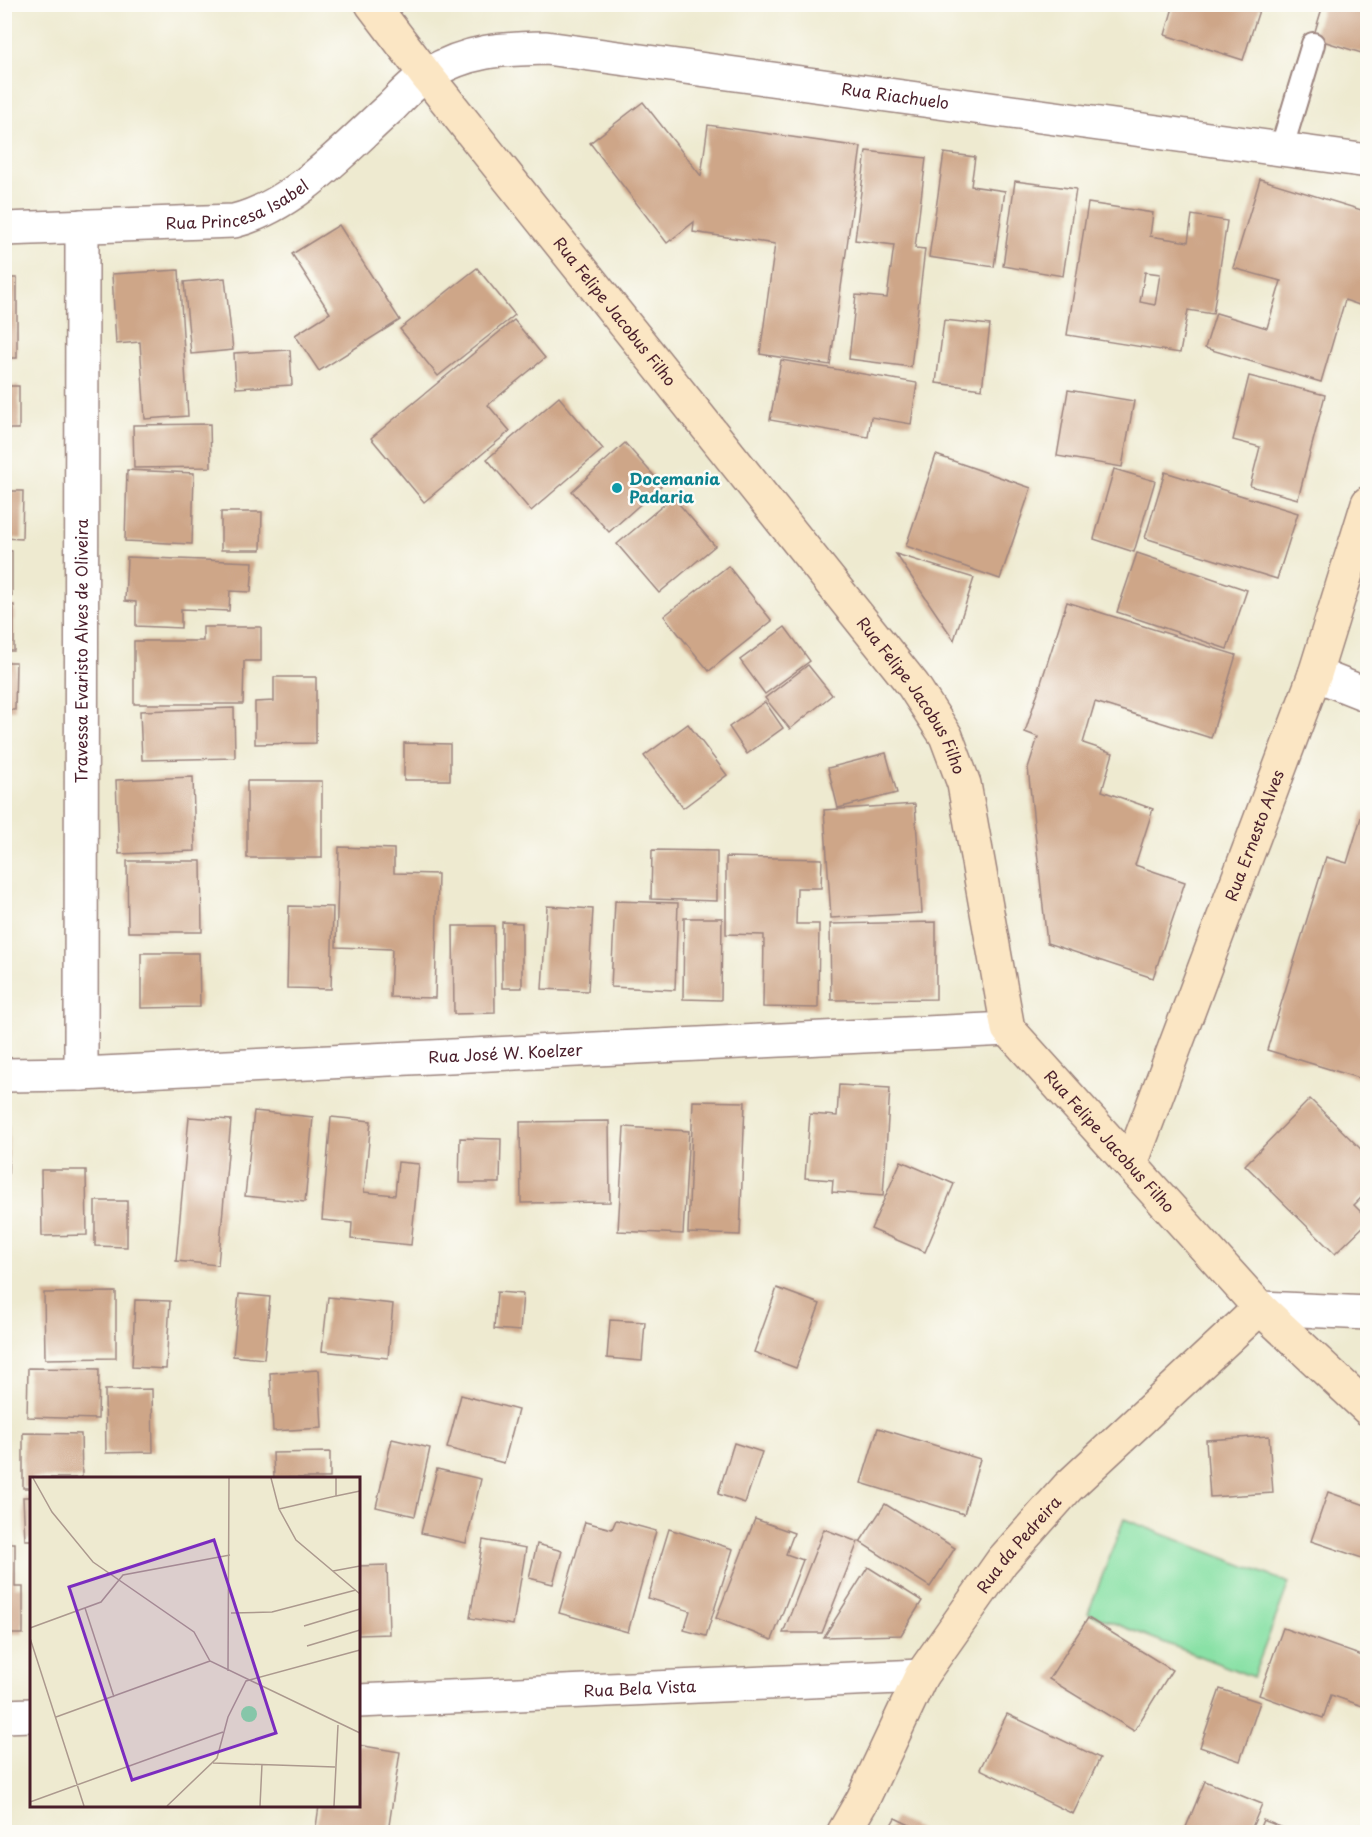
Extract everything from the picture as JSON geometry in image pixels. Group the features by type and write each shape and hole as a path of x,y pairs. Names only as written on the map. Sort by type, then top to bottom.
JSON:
{"main road":[{"name":"Rua Felipe Jacobus Filho","path":"372,4 426,75 913,685 946,736 964,784 1008,1029 1260,1308 1368,1409"},
{"name":"Rua Ernesto Alves","path":"1131,1164 1316,674 1368,503"},
{"name":"Rua da Pedreira","path":"844,1833 863,1799 921,1676 1002,1561 1068,1487 1260,1308"}],"street":[{"name":"Rua Riachuelo","path":"426,75 463,57 498,49 546,48 1368,161"},
{"name":"Rua Princesa Isabel","path":"4,229 234,221 267,209 315,176 426,75"},
{"name":"Travessa Evaristo Alves de Oliveira","path":"81,1074 82,226"},
{"path":"1316,674 1368,695"},
{"name":"Rua José W. Koelzer","path":"4,1075 81,1074 1008,1029"},
{"path":"1260,1308 1368,1313"},
{"name":"Rua Bela Vista","path":"360,1701 921,1676"},
{"path":"4,1716 30,1715"}],"lane":[{"path":"1281,150 1313,44"}],"green space":[{"path":"1124,1519 1289,1583 1253,1677 1088,1613"}],"building":[{"path":"1174,4 1261,4 1243,60 1165,35"},
{"path":"1323,5 1368,5 1368,55 1313,38"},
{"path":"643,102 701,176 708,125 861,147 830,365 760,354 775,244 693,232 694,222 667,243 590,143"},
{"path":"866,151 926,158 915,248 925,249 911,367 849,359 856,295 887,298 894,245 855,240"},
{"path":"944,153 975,157 971,186 1005,191 994,267 929,257"},
{"path":"1260,179 1368,212 1368,289 1362,306 1345,300 1321,382 1205,348 1216,313 1267,328 1281,281 1233,268"},
{"path":"1015,181 1076,189 1063,276 1003,266"},
{"path":"1088,203 1153,213 1150,236 1188,242 1192,215 1227,221 1213,314 1188,310 1180,353 1067,335","holes":["1145,272 1160,274 1155,305 1140,302"]},
{"path":"339,225 400,320 319,371 295,335 330,313 292,254"},
{"path":"477,268 515,315 438,376 400,329"},
{"path":"179,270 188,416 145,419 140,342 116,344 112,274"},
{"path":"5,278 17,278 17,358 5,358"},
{"path":"225,278 233,350 191,354 184,282"},
{"path":"514,320 545,358 488,405 510,431 424,502 371,438"},
{"path":"944,320 990,325 982,389 936,383"},
{"path":"290,350 292,385 236,388 234,353"},
{"path":"781,360 917,383 911,424 871,417 868,437 770,420"},
{"path":"1249,376 1325,395 1298,499 1250,486 1260,447 1233,440"},
{"path":"4,386 19,386 19,429 4,429"},
{"path":"1068,390 1134,401 1122,467 1057,456"},
{"path":"559,397 603,449 531,511 487,459"},
{"path":"210,424 211,467 134,468 133,425"},
{"name":"Docemania Padaria","path":"625,443 662,485 609,532 572,491"},
{"path":"936,455 1031,488 1000,579 906,546"},
{"path":"1114,469 1155,481 1134,552 1094,539"},
{"path":"127,470 194,473 192,544 125,541"},
{"path":"1165,472 1298,513 1277,579 1145,538"},
{"path":"4,491 23,491 22,539 4,538"},
{"path":"673,497 715,546 659,593 617,544"},
{"path":"221,512 262,512 261,550 221,550"},
{"path":"4,550 12,551 12,596 4,596"},
{"path":"1137,553 1247,590 1227,649 1117,612"},
{"path":"896,554 974,578 954,640"},
{"path":"127,557 253,562 251,592 230,591 229,611 181,609 181,628 136,626 136,602 125,601"},
{"path":"728,566 772,621 709,671 664,616"},
{"path":"1067,602 1236,655 1211,738 1095,702 1083,743 1113,753 1102,791 1153,809 1135,865 1185,882 1153,978 1047,943 1028,768 1038,737 1025,732"},
{"path":"4,605 14,605 14,651 4,651"},
{"path":"203,627 261,627 261,661 244,661 243,704 134,704 134,641 203,641"},
{"path":"785,627 810,661 765,694 740,660"},
{"path":"4,662 16,662 15,710 4,710"},
{"path":"808,665 832,695 790,729 765,698"},
{"path":"274,677 316,677 316,743 255,744 255,702 274,701"},
{"path":"765,702 783,728 747,754 729,727"},
{"path":"234,708 235,758 142,760 140,711"},
{"path":"688,724 727,775 683,808 644,756"},
{"path":"404,743 450,744 450,780 404,780"},
{"path":"886,753 897,793 838,808 828,768"},
{"path":"193,777 195,851 119,854 116,780"},
{"path":"247,781 322,781 322,858 247,858"},
{"path":"915,804 922,913 831,918 824,810"},
{"path":"1363,811 1368,812 1368,1062 1362,1079 1267,1050 1326,857 1347,863"},
{"path":"339,847 394,849 394,873 438,874 435,998 390,997 392,949 336,947"},
{"path":"652,850 717,851 717,901 651,899"},
{"path":"726,857 822,859 821,888 797,888 796,924 819,924 818,1008 763,1007 764,935 726,934"},
{"path":"127,861 201,861 202,932 128,932"},
{"path":"615,901 678,903 675,990 611,987"},
{"path":"289,906 333,907 331,989 287,988"},
{"path":"547,906 593,909 588,991 542,989"},
{"path":"684,918 722,918 721,1000 683,999"},
{"path":"502,922 522,923 522,988 502,988"},
{"path":"936,922 936,999 831,1000 830,924"},
{"path":"453,926 494,926 495,1013 454,1014"},
{"path":"141,953 199,953 200,1007 141,1008"},
{"path":"839,1085 890,1088 883,1196 832,1192 833,1180 805,1178 810,1114 837,1116"},
{"path":"1310,1099 1368,1156 1368,1191 1354,1205 1368,1219 1368,1222 1335,1254 1245,1165"},
{"path":"693,1101 745,1102 740,1235 688,1233"},
{"path":"254,1111 313,1117 305,1202 245,1196"},
{"path":"189,1117 231,1120 218,1265 176,1261"},
{"path":"331,1117 371,1121 364,1192 395,1195 398,1162 419,1164 411,1245 351,1239 352,1223 322,1220"},
{"path":"609,1121 610,1202 521,1203 520,1122"},
{"path":"4,1125 9,1125 8,1190 4,1189"},
{"path":"624,1127 689,1131 683,1234 618,1231"},
{"path":"460,1138 501,1139 500,1183 459,1183"},
{"path":"901,1161 954,1184 925,1252 871,1229"},
{"path":"41,1170 86,1170 87,1235 42,1236"},
{"path":"95,1201 127,1201 127,1247 95,1246"},
{"path":"777,1288 820,1304 796,1368 754,1352"},
{"path":"116,1292 116,1358 45,1359 44,1293"},
{"path":"497,1292 523,1294 520,1331 494,1329"},
{"path":"239,1294 270,1297 264,1359 233,1356"},
{"path":"328,1297 393,1304 388,1358 322,1351"},
{"path":"135,1300 170,1301 166,1369 132,1367"},
{"path":"610,1320 645,1322 642,1361 607,1358"},
{"path":"28,1368 99,1369 98,1419 27,1417"},
{"path":"319,1370 322,1428 273,1431 270,1373"},
{"path":"152,1389 153,1452 106,1453 105,1390"},
{"path":"461,1395 518,1410 504,1463 447,1448"},
{"path":"878,1428 980,1459 964,1514 861,1483"},
{"path":"23,1433 81,1434 82,1477 30,1477 30,1488 23,1488"},
{"path":"1269,1436 1273,1493 1210,1497 1206,1440"},
{"path":"392,1439 430,1448 415,1516 376,1507"},
{"path":"734,1443 762,1452 745,1503 718,1494"},
{"path":"330,1452 330,1477 274,1477 273,1453"},
{"path":"437,1469 481,1479 466,1543 421,1533"},
{"path":"1328,1492 1368,1506 1368,1560 1311,1541"},
{"path":"23,1497 30,1497 30,1540 25,1540"},
{"path":"885,1504 955,1548 930,1587 860,1542"},
{"path":"755,1519 794,1533 786,1554 803,1560 772,1640 716,1618"},
{"path":"616,1520 656,1531 628,1632 559,1613 585,1522 612,1529"},
{"path":"669,1529 733,1549 706,1636 684,1630 690,1611 648,1598"},
{"path":"824,1529 858,1542 822,1633 783,1633"},
{"path":"483,1540 526,1548 513,1625 470,1618"},
{"path":"4,1543 15,1543 15,1587 23,1587 23,1634 4,1634"},
{"path":"537,1544 562,1551 553,1584 529,1578"},
{"path":"387,1565 389,1634 360,1635 360,1566"},
{"path":"868,1567 922,1601 901,1635 824,1637"},
{"path":"1088,1618 1172,1670 1134,1731 1049,1679"},
{"path":"1283,1628 1368,1658 1368,1708 1331,1695 1323,1718 1259,1695"},
{"path":"1220,1689 1260,1702 1240,1761 1200,1747"},
{"path":"1007,1714 1100,1758 1073,1814 980,1769"},
{"path":"360,1745 400,1752 388,1832 354,1832 316,1827 319,1807 360,1807"},
{"path":"1205,1781 1262,1804 1250,1832 1184,1832"},
{"path":"895,1818 924,1832 887,1832"},
{"path":"1263,1820 1293,1832 1258,1832"}],"place":[{"name":"Docemania Padaria","path":"617,488"}]}
